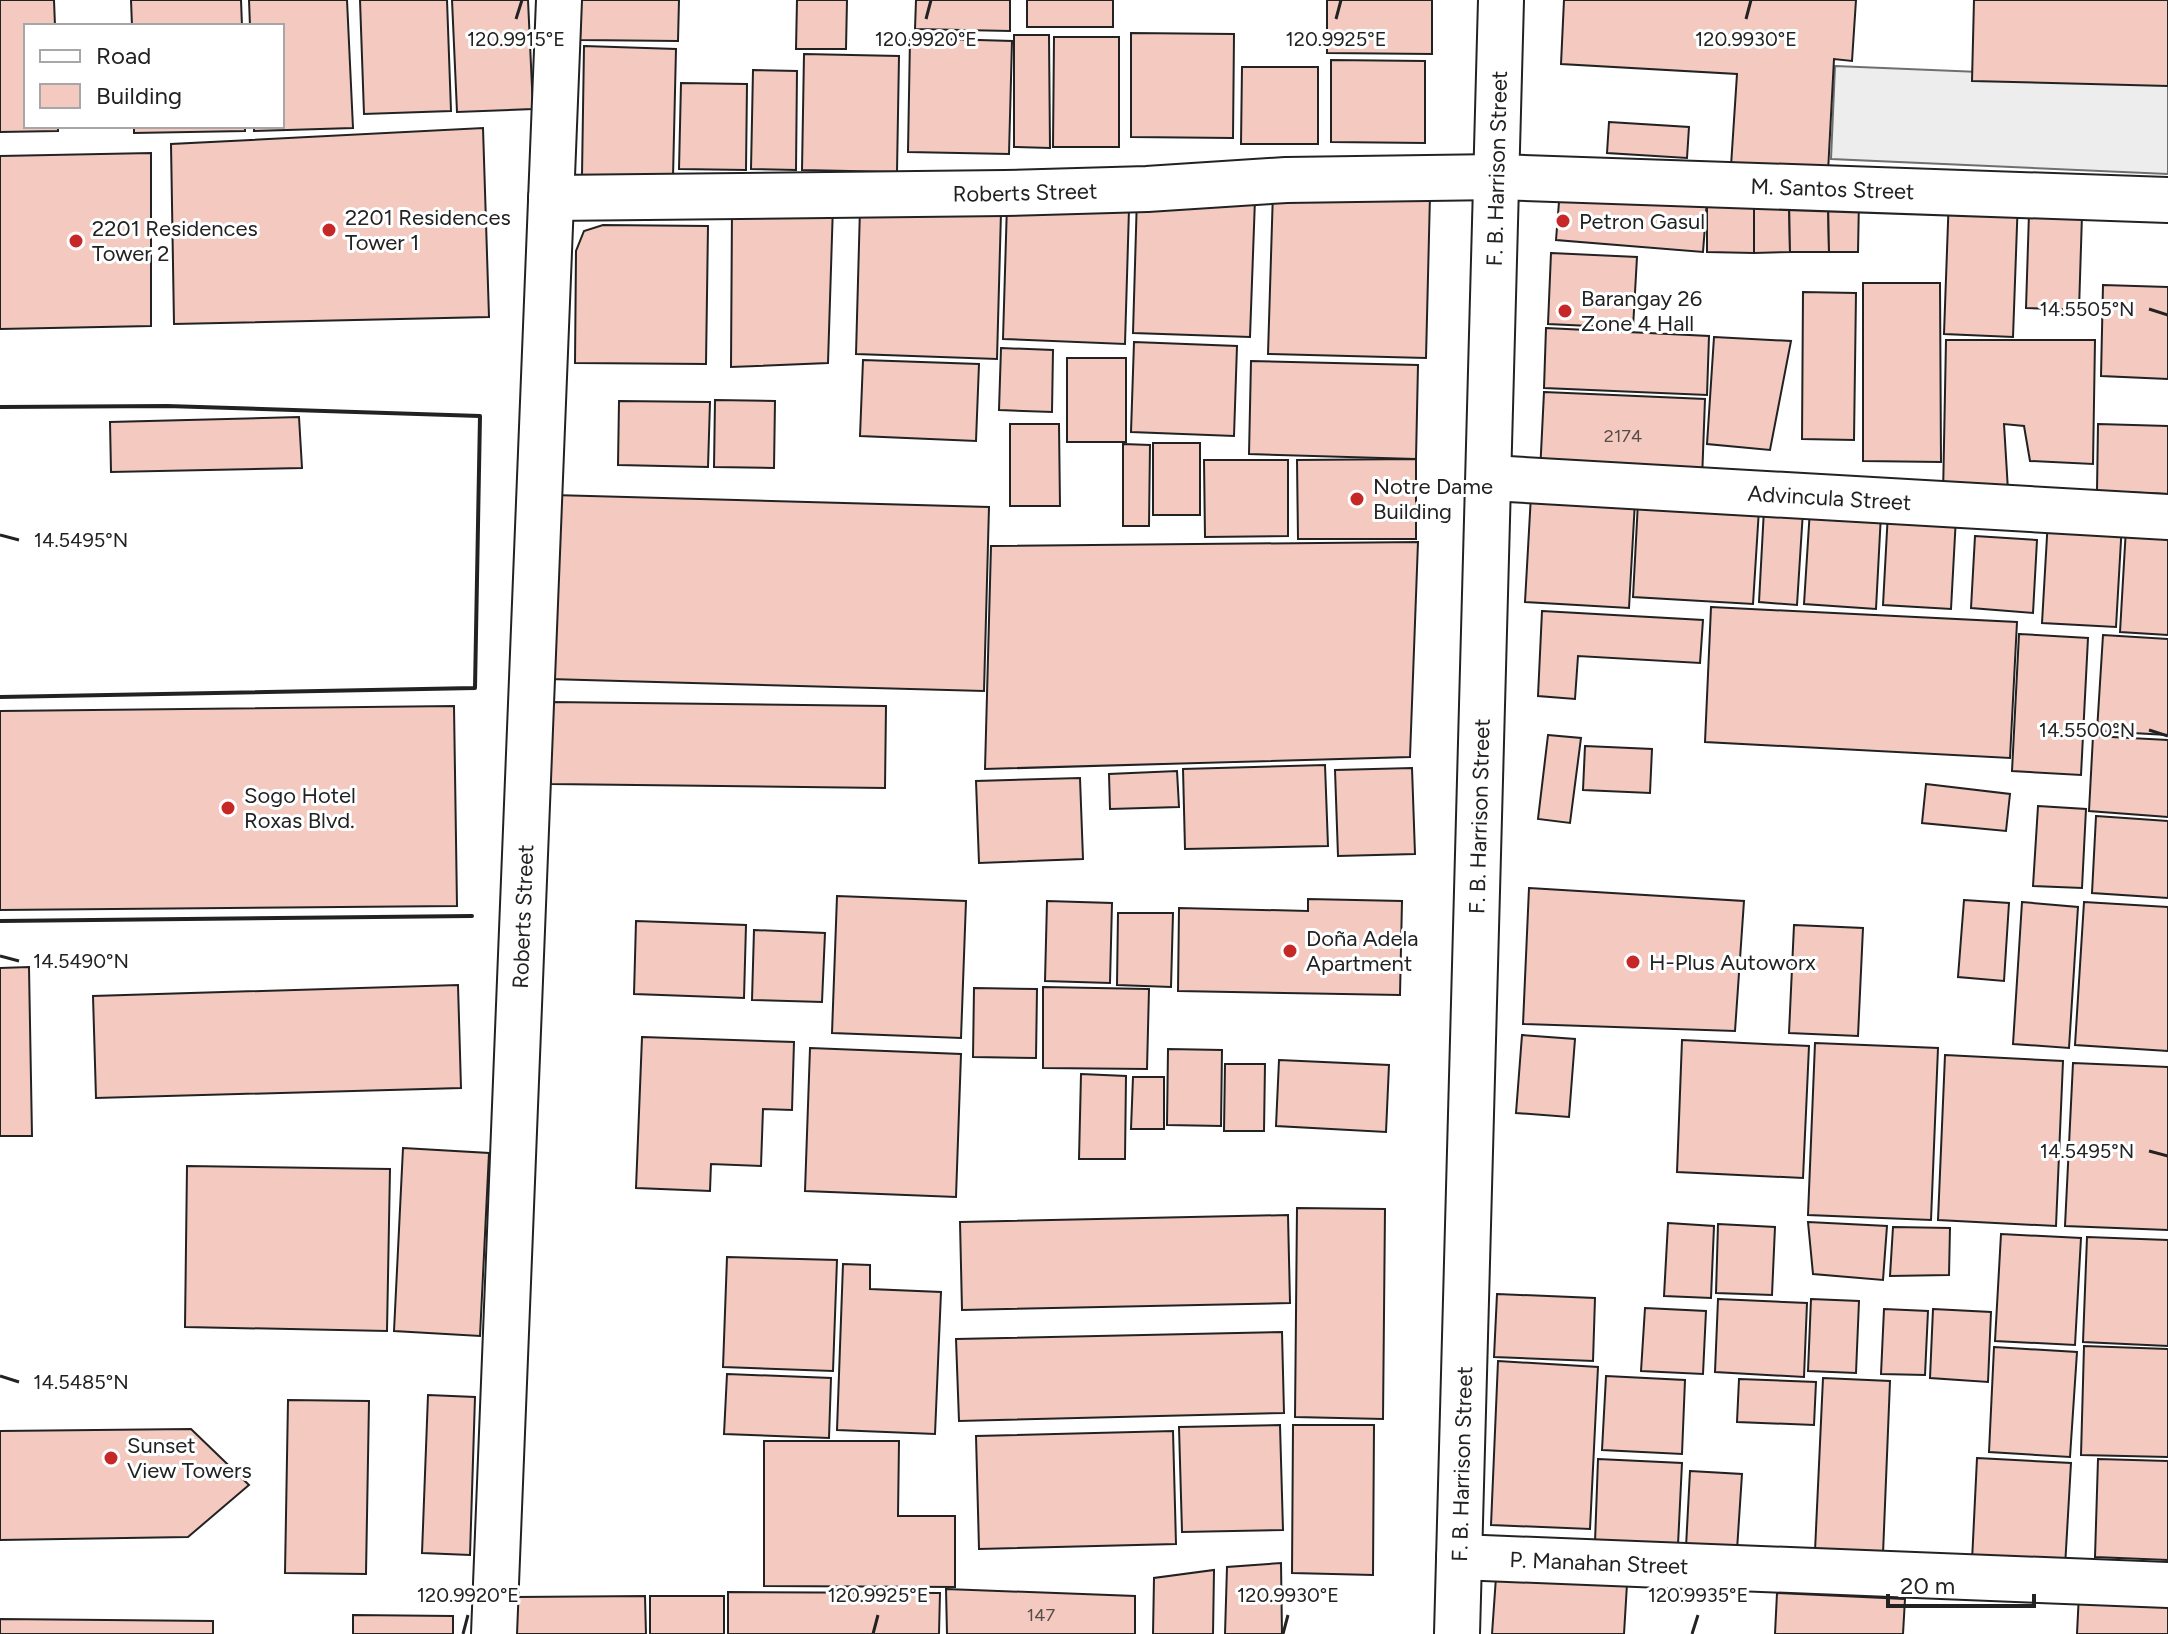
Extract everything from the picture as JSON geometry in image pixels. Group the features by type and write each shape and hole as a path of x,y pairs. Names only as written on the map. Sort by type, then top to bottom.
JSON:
{"street":[{"name":"Roberts Street","path":"494,1634 559,0"},
{"name":"F. B. Harrison Street","path":"1457,1634 1501,0"},
{"name":"Roberts Street","path":"551,198 1005,193 1147,189 1286,180 1498,177"},
{"name":"M. Santos Street","path":"1498,177 2168,200"},
{"name":"Advincula Street","path":"1490,478 2168,517"},
{"name":"P. Manahan Street","path":"1459,1557 2168,1585"}],"shaded area":[{"path":"1835,66 2168,80 2168,174 1831,159"}],"building":[{"path":"0,0 54,0 55,24 24,24 24,128 58,128 58,131 0,132"},
{"path":"131,0 241,0 242,24 132,24"},
{"path":"249,0 347,0 353,128 254,131 254,128 284,128 284,24 250,24"},
{"path":"360,0 447,0 451,111 364,114"},
{"path":"452,0 528,0 533,109 457,112"},
{"path":"581,0 679,0 678,41 580,40"},
{"path":"797,0 847,0 846,49 796,49"},
{"path":"916,0 1010,0 1010,31 915,29"},
{"path":"1027,0 1113,0 1113,27 1027,27"},
{"path":"1327,0 1432,0 1432,54 1327,53"},
{"path":"1564,0 1856,0 1852,61 1834,59 1828,172 1731,166 1737,74 1561,64"},
{"path":"1974,0 2168,0 2168,86 1972,81"},
{"path":"1131,33 1234,34 1233,138 1131,137"},
{"path":"1014,35 1049,35 1050,148 1014,147"},
{"path":"1054,37 1119,37 1119,147 1053,147"},
{"path":"910,38 1012,41 1009,154 908,152"},
{"path":"584,46 676,49 673,177 582,175"},
{"path":"804,54 899,56 897,172 802,170"},
{"path":"1331,60 1425,61 1425,143 1331,142"},
{"path":"1242,67 1318,67 1318,144 1241,144"},
{"path":"753,70 797,71 796,170 751,169"},
{"path":"681,83 747,84 746,170 679,169"},
{"path":"1609,122 1689,127 1687,158 1607,153"},
{"path":"134,128 245,128 245,131 134,133"},
{"name":"2201 Residences Tower 1","path":"483,128 489,317 174,324 171,144"},
{"name":"2201 Residences Tower 2","path":"151,153 151,326 0,329 0,156"},
{"path":"1560,189 1707,200 1703,252 1556,240"},
{"path":"1273,191 1430,195 1426,358 1268,354"},
{"path":"1949,195 2018,198 2013,337 1944,334"},
{"path":"1137,196 1255,199 1250,337 1133,333"},
{"path":"1754,199 1789,199 1790,252 1754,253"},
{"path":"1754,199 1754,253 1707,252 1707,200"},
{"path":"1789,199 1828,200 1829,252 1790,252"},
{"path":"1859,199 1858,252 1829,252 1828,200"},
{"path":"1007,204 1129,209 1125,344 1003,339"},
{"path":"833,205 828,363 731,367 732,207"},
{"path":"860,208 1001,212 997,359 856,354"},
{"path":"2029,213 2082,215 2079,310 2026,308"},
{"path":"603,225 708,226 706,364 575,363 576,251 584,231"},
{"path":"1551,253 1637,257 1633,328 1548,324"},
{"path":"1863,283 1940,283 1941,462 1863,461"},
{"path":"2103,285 2168,287 2168,379 2101,376"},
{"path":"1803,292 1856,293 1854,440 1802,439"},
{"path":"1546,328 1709,336 1707,395 1544,388"},
{"path":"1714,337 1791,341 1770,450 1707,444"},
{"path":"1946,340 2095,340 2093,464 2030,461 2024,426 2004,424 2009,507 1943,496"},
{"path":"1134,342 1237,346 1234,436 1131,432"},
{"path":"1001,348 1053,350 1052,412 999,410"},
{"path":"1067,358 1126,358 1126,442 1067,442"},
{"path":"863,360 979,364 976,441 860,436"},
{"path":"1251,361 1418,365 1416,459 1249,454"},
{"path":"1544,392 1705,399 1702,480 1540,473"},
{"path":"715,400 775,401 774,468 714,467"},
{"path":"619,401 710,402 708,467 618,465"},
{"path":"299,417 302,468 111,472 110,422"},
{"path":"1010,424 1059,424 1060,506 1010,506"},
{"path":"2098,424 2168,426 2168,494 2097,491"},
{"path":"1153,443 1200,443 1200,515 1153,515"},
{"path":"1123,444 1150,445 1149,526 1123,526"},
{"name":"Notre Dame Building","path":"1416,459 1416,539 1298,539 1297,460"},
{"path":"1204,460 1288,460 1288,536 1205,537"},
{"path":"553,495 989,507 984,691 549,679"},
{"path":"1531,495 1635,501 1629,608 1525,602"},
{"path":"1638,502 1759,509 1753,604 1633,597"},
{"path":"1764,509 1803,511 1797,605 1759,602"},
{"path":"1810,509 1881,514 1876,609 1804,604"},
{"path":"1888,512 1956,517 1951,609 1883,605"},
{"path":"2048,519 2122,523 2116,627 2042,623"},
{"path":"2126,528 2168,531 2168,635 2120,632"},
{"path":"1975,536 2037,540 2033,613 1971,608"},
{"path":"1418,542 1410,757 985,769 991,546"},
{"path":"1711,607 2017,622 2010,758 1705,742"},
{"path":"1542,611 1703,620 1700,663 1578,656 1575,699 1538,696"},
{"path":"2019,634 2088,638 2081,775 2012,771"},
{"path":"2103,635 2168,639 2168,735 2097,731"},
{"path":"551,702 886,706 885,788 551,784"},
{"name":"Sogo Hotel Roxas Blvd.","path":"454,706 457,906 0,910 0,711"},
{"path":"1548,735 1581,738 1570,823 1538,819"},
{"path":"2093,736 2168,740 2168,817 2089,811"},
{"path":"1585,746 1652,749 1650,793 1583,790"},
{"path":"1325,765 1328,846 1185,849 1183,769"},
{"path":"1412,768 1415,854 1338,856 1335,770"},
{"path":"1177,771 1179,807 1110,809 1109,774"},
{"path":"1080,778 1083,859 979,863 976,781"},
{"path":"1926,784 2010,794 2006,831 1922,823"},
{"path":"2038,806 2086,809 2082,888 2033,886"},
{"path":"2096,816 2168,821 2168,898 2092,893"},
{"name":"H-Plus Autoworx","path":"1529,888 1744,901 1735,1031 1523,1024"},
{"path":"837,896 966,901 961,1038 832,1033"},
{"name":"Doña Adela Apartment","path":"1308,899 1402,901 1400,995 1178,991 1179,908 1308,911"},
{"path":"1964,900 2009,903 2004,981 1958,977"},
{"path":"1047,901 1112,903 1110,983 1045,981"},
{"path":"2022,902 2078,907 2069,1048 2013,1044"},
{"path":"2084,902 2168,907 2168,1051 2075,1045"},
{"path":"1118,913 1173,913 1171,987 1117,985"},
{"path":"636,921 746,925 744,998 634,994"},
{"path":"1794,925 1863,928 1858,1036 1789,1033"},
{"path":"754,930 825,933 822,1002 752,1000"},
{"path":"29,967 32,1136 0,1136 0,968"},
{"path":"458,985 461,1088 96,1098 93,996"},
{"path":"1043,987 1149,989 1147,1069 1043,1068"},
{"path":"974,988 1037,989 1036,1058 973,1057"},
{"path":"1522,1035 1575,1039 1569,1117 1516,1113"},
{"path":"642,1037 794,1042 792,1110 763,1109 761,1166 711,1164 710,1191 636,1188"},
{"path":"1682,1040 1809,1046 1803,1178 1677,1172"},
{"path":"1815,1043 1938,1048 1931,1220 1808,1215"},
{"path":"810,1048 961,1054 956,1197 805,1191"},
{"path":"1168,1049 1222,1050 1221,1126 1167,1125"},
{"path":"1945,1055 2063,1061 2056,1226 1938,1220"},
{"path":"1279,1060 1389,1065 1386,1132 1276,1126"},
{"path":"2073,1063 2168,1067 2168,1230 2065,1226"},
{"path":"1225,1064 1265,1064 1264,1131 1224,1131"},
{"path":"1081,1074 1126,1076 1125,1159 1079,1159"},
{"path":"1133,1077 1164,1077 1164,1129 1131,1129"},
{"path":"403,1148 489,1153 480,1336 394,1331"},
{"path":"187,1166 390,1169 387,1331 185,1327"},
{"path":"1297,1208 1385,1209 1383,1419 1295,1417"},
{"path":"1288,1215 1290,1303 962,1310 960,1222"},
{"path":"1808,1222 1887,1226 1883,1280 1813,1274"},
{"path":"1668,1223 1714,1226 1711,1298 1664,1296"},
{"path":"1718,1224 1775,1227 1772,1295 1716,1293"},
{"path":"1893,1227 1950,1228 1949,1275 1890,1276"},
{"path":"2001,1234 2081,1238 2075,1345 1995,1341"},
{"path":"2087,1237 2168,1240 2168,1346 2083,1342"},
{"path":"727,1257 837,1260 833,1371 723,1367"},
{"path":"843,1264 870,1265 870,1289 941,1292 935,1434 837,1430"},
{"path":"1497,1294 1595,1298 1593,1361 1494,1357"},
{"path":"1718,1299 1807,1303 1804,1377 1715,1372"},
{"path":"1811,1299 1859,1301 1856,1373 1808,1371"},
{"path":"1645,1308 1706,1311 1703,1374 1641,1371"},
{"path":"1884,1309 1928,1311 1925,1375 1881,1374"},
{"path":"1933,1309 1991,1312 1988,1382 1930,1378"},
{"path":"1282,1332 1284,1413 959,1421 956,1339"},
{"path":"2084,1346 2168,1349 2168,1457 2081,1455"},
{"path":"1994,1347 2077,1352 2070,1457 1989,1452"},
{"path":"1498,1361 1598,1367 1590,1529 1491,1525"},
{"path":"727,1374 831,1378 829,1438 724,1434"},
{"path":"1606,1376 1685,1380 1682,1454 1602,1450"},
{"path":"1823,1378 1890,1381 1883,1554 1815,1551"},
{"path":"1739,1379 1816,1382 1814,1425 1737,1422"},
{"path":"428,1395 475,1397 470,1555 422,1553"},
{"path":"288,1400 369,1401 366,1574 285,1573"},
{"path":"1280,1425 1283,1530 1182,1532 1179,1427"},
{"path":"1293,1425 1374,1425 1373,1575 1292,1573"},
{"name":"Sunset View Towers","path":"191,1429 249,1485 188,1537 0,1540 0,1431"},
{"path":"1173,1431 1176,1544 979,1549 976,1436"},
{"path":"764,1441 899,1441 898,1516 955,1516 955,1587 764,1586"},
{"path":"1977,1458 2071,1463 2065,1567 1972,1561"},
{"path":"1598,1459 1682,1463 1678,1545 1595,1542"},
{"path":"2098,1459 2168,1461 2168,1560 2095,1557"},
{"path":"1690,1471 1742,1474 1737,1550 1686,1547"},
{"path":"1281,1563 1282,1634 1225,1634 1227,1567"},
{"path":"1214,1570 1213,1634 1153,1634 1154,1578"},
{"path":"1496,1577 1627,1584 1624,1634 1492,1634"},
{"path":"946,1589 1135,1596 1135,1634 947,1634"},
{"path":"728,1592 940,1593 939,1634 728,1634"},
{"path":"1777,1593 1905,1599 1903,1634 1775,1634"},
{"path":"2079,1593 2168,1598 2168,1634 2077,1634"},
{"path":"645,1596 646,1634 516,1634 516,1597"},
{"path":"650,1596 724,1596 724,1634 650,1634"},
{"path":"353,1615 453,1616 453,1634 353,1634"},
{"path":"0,1619 213,1621 213,1634 0,1634"}],"wall":[{"path":"0,407 167,406 480,416 475,688 0,697"},
{"path":"0,921 472,916"}],"place":[{"name":"Petron Gasul","path":"1563,221"},
{"name":"2201 Residences Tower 1","path":"329,230"},
{"name":"2201 Residences Tower 2","path":"76,241"},
{"name":"Barangay 26 Zone 4 Hall","path":"1565,311"},
{"name":"Notre Dame Building","path":"1357,499"},
{"name":"Sogo Hotel Roxas Blvd.","path":"228,808"},
{"name":"Doña Adela Apartment","path":"1290,951"},
{"name":"H-Plus Autoworx","path":"1633,962"},
{"name":"Sunset View Towers","path":"111,1458"}]}
